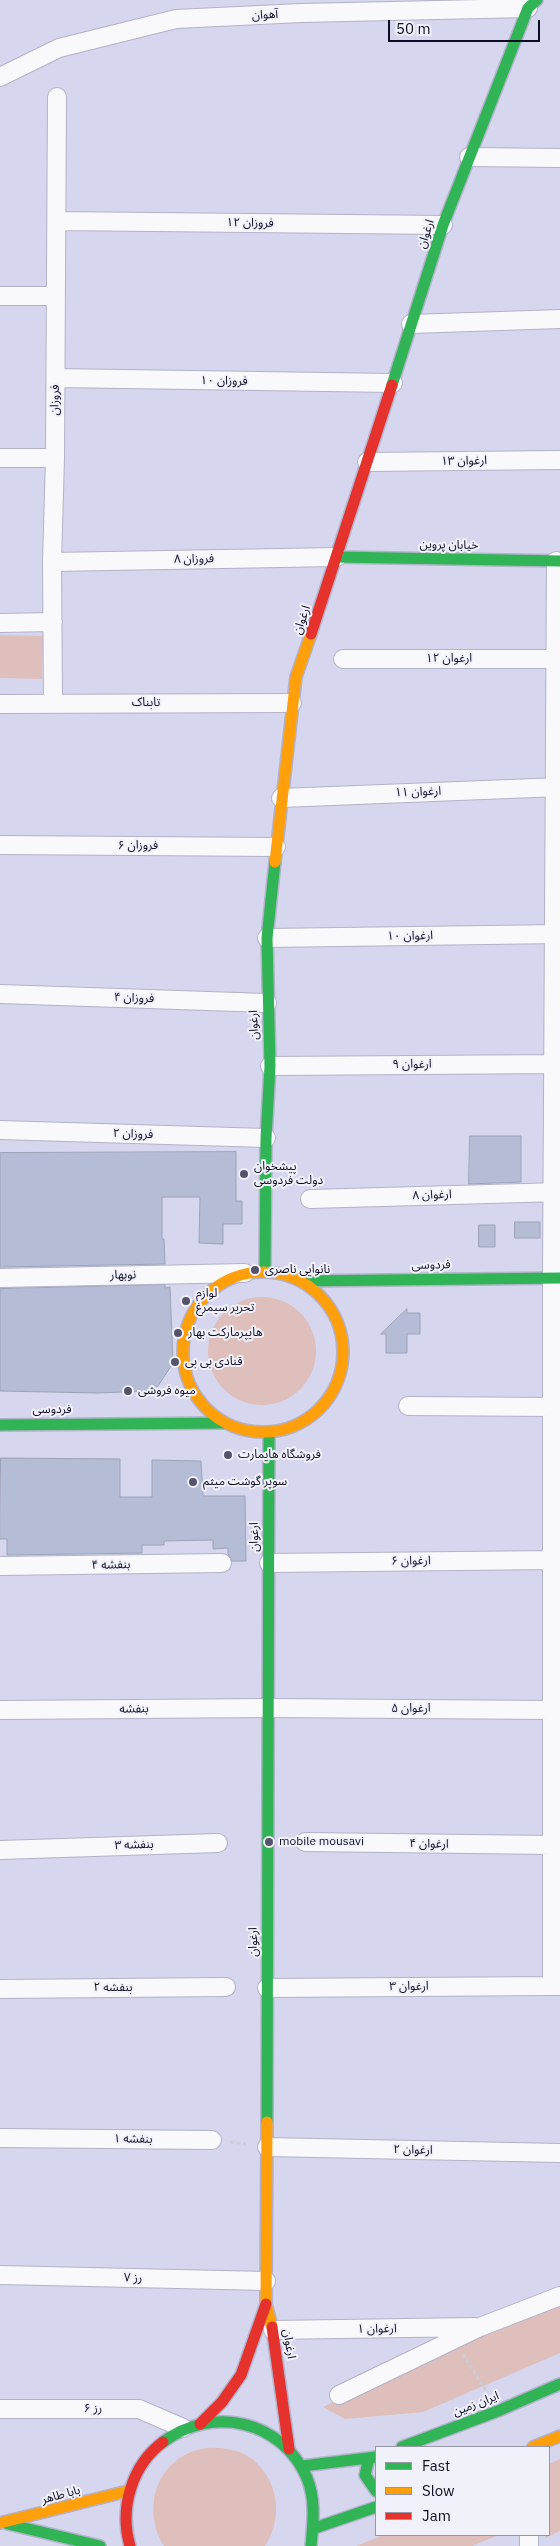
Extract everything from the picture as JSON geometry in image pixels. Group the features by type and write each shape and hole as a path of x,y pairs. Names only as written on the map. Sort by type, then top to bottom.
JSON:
{"main road":[{"name":"ارغوان","path":"265,1271 266,1138 270,1066 267,938 281,798 296,677 337,557 443,225 532,4"},
{"name":"خیابان پروین","path":"337,557 558,561"},
{"path":"265,1271 284,1274 303,1281 321,1295 334,1313 342,1335 344,1358 338,1380 328,1400 312,1416 291,1427 269,1432 246,1431 224,1423 204,1408 190,1388 183,1365 182,1341 189,1318 203,1297 222,1282 245,1273 265,1271"},
{"name":"فردوسی","path":"303,1281 556,1277"},
{"name":"فردوسی","path":"0,1424 224,1423"},
{"name":"ارغوان","path":"269,1432 266,2304 274,2330 289,2449"},
{"path":"200,2424 222,2402 241,2375 266,2304"},
{"name":"ایران زمین","path":"405,2446 498,2411 560,2384"},
{"path":"130,2546 126,2534 128,2491 143,2460 161,2441 183,2428 213,2421 244,2424 273,2436 289,2449 302,2466 314,2496 315,2528 311,2546"},
{"path":"535,2446 560,2436"},
{"path":"302,2466 373,2458"},
{"path":"373,2458 365,2476 375,2490"},
{"name":"بابا طاهر","path":"3,2523 128,2491"},
{"path":"315,2528 375,2507"},
{"path":"3,2523 100,2546"}],"street":[{"name":"آهوان","path":"0,77 59,48 176,19 532,4"},
{"name":"فروزان","path":"53,704 52,562 56,378 57,97"},
{"path":"470,157 560,158"},
{"name":"فروزان ۱۲","path":"57,221 443,225"},
{"path":"0,296 56,296"},
{"path":"411,324 560,319"},
{"name":"فروزان ۱۰","path":"56,378 392,383"},
{"path":"0,458 55,458"},
{"name":"ارغوان ۱۳","path":"367,462 560,460"},
{"name":"فروزان ۸","path":"52,562 337,557"},
{"path":"556,1986 556,1895 553,1845 557,1744 553,1710 552,1407 556,1277 558,561"},
{"path":"0,623 53,622"},
{"name":"ارغوان ۱۲","path":"343,659 558,659"},
{"name":"تابناک","path":"0,704 292,703"},
{"name":"ارغوان ۱۱","path":"281,798 557,787"},
{"name":"فروزان ۶","path":"0,845 276,847"},
{"name":"ارغوان ۱۰","path":"267,938 557,934"},
{"name":"فروزان ۴","path":"0,994 267,1002"},
{"name":"ارغوان ۹","path":"270,1066 557,1064"},
{"name":"فروزان ۲","path":"0,1130 266,1138"},
{"name":"ارغوان ۸","path":"310,1198 556,1192"},
{"name":"نوبهار","path":"0,1278 245,1273"},
{"path":"408,1406 552,1407"},
{"name":"ارغوان ۶","path":"269,1563 553,1560"},
{"name":"بنفشه ۴","path":"0,1566 222,1563"},
{"name":"ارغوان ۵","path":"268,1708 553,1710"},
{"name":"بنفشه","path":"0,1710 268,1708"},
{"name":"ارغوان ۴","path":"305,1842 553,1845"},
{"name":"بنفشه ۳","path":"0,1850 218,1843"},
{"name":"ارغوان ۳","path":"267,1988 556,1986"},
{"name":"بنفشه ۲","path":"0,1989 226,1987"},
{"name":"بنفشه ۱","path":"0,2138 212,2140"},
{"name":"ارغوان ۲","path":"266,2147 560,2153"},
{"name":"رز ۷","path":"0,2274 266,2281"},
{"path":"340,2395 480,2327 560,2296"},
{"name":"ارغوان ۱","path":"274,2330 480,2327"},
{"name":"رز ۶","path":"0,2410 139,2409 183,2428"}],"path":[{"path":"212,2140 266,2147"},
{"path":"454,2340 498,2411"}],"shaded area":[{"path":"0,635 43,636 42,679 0,678"},
{"path":"262,1297 283,1301 300,1313 312,1330 316,1351 312,1372 300,1389 283,1401 262,1405 241,1401 224,1389 212,1372 208,1351 212,1330 224,1313 241,1301"},
{"path":"560,2302 560,2353 423,2412 345,2419 323,2407"},
{"path":"204,2448 221,2448 240,2452 253,2460 270,2481 276,2507 275,2520 265,2546 164,2546 157,2532 154,2502 157,2487 164,2474 173,2463 186,2454"},
{"path":"560,2459 560,2531 550,2536 550,2464"},
{"path":"381,2536 497,2536 472,2546 356,2546"}],"building":[{"path":"470,1136 521,1136 521,1182 469,1184"},
{"path":"236,1152 236,1201 242,1201 242,1224 223,1224 223,1244 199,1243 200,1197 162,1197 162,1239 164,1239 165,1264 0,1267 0,1153"},
{"path":"515,1222 540,1222 540,1238 515,1238"},
{"path":"479,1225 495,1225 495,1247 479,1247"},
{"path":"165,1285 165,1288 170,1287 173,1363 158,1386 149,1391 98,1393 0,1391 0,1289"},
{"path":"407,1309 407,1313 420,1313 420,1334 407,1334 407,1353 386,1353 386,1334 381,1334"},
{"path":"1,1458 120,1459 120,1497 152,1497 152,1460 201,1461 203,1496 245,1496 246,1561 232,1561 228,1554 228,1548 213,1549 213,1540 164,1541 164,1545 142,1545 142,1553 7,1555 7,1539 0,1539"}],"traffic: fast":[{"path":"392,385 443,225 528,8 537,0"},
{"path":"337,557 560,561"},
{"path":"265,1271 266,1138 270,1066 267,938 275,862"},
{"path":"303,1281 560,1278"},
{"path":"0,1425 224,1423"},
{"path":"267,2122 269,1432"},
{"path":"405,2446 498,2411 560,2384"},
{"path":"163,2442 182,2431 203,2424 224,2422 244,2424 263,2431 281,2443 296,2458 310,2486 313,2512 311,2546"},
{"path":"302,2466 375,2457"},
{"path":"369,2458 365,2475 375,2490"},
{"path":"315,2528 375,2507"},
{"path":"8,2524 100,2546"}],"traffic: slow":[{"path":"275,862 296,677 311,634"},
{"path":"271,1272 301,1281 320,1295 330,1307 337,1321 342,1336 343,1352 342,1368 337,1383 330,1397 320,1409 308,1419 286,1429 271,1432 255,1432 240,1429 218,1419 196,1397 184,1368 183,1344 186,1329 196,1307 218,1285 247,1273 271,1272"},
{"path":"267,2122 266,2304 272,2327"},
{"path":"535,2446 560,2436"},
{"path":"0,2523 128,2491"}],"traffic: jam":[{"path":"311,634 392,385"},
{"path":"200,2424 222,2402 241,2375 266,2304"},
{"path":"272,2327 289,2449"},
{"path":"130,2546 126,2517 127,2502 131,2488 143,2463 163,2442"}],"place":[{"name":"پیشخوان دولت فردوسی","path":"244,1174"},
{"name":"نانوایی ناصری","path":"255,1270"},
{"name":"لوازم تحریر سیمرغ","path":"186,1301"},
{"name":"هایپرمارکت بهار","path":"178,1333"},
{"name":"قنادی بی بی","path":"175,1362"},
{"name":"میوه فروشی","path":"128,1391"},
{"name":"فروشگاه هایمارت","path":"228,1455"},
{"name":"سوپر گوشت میثم","path":"193,1482"},
{"name":"mobile mousavi","path":"269,1842"}]}
